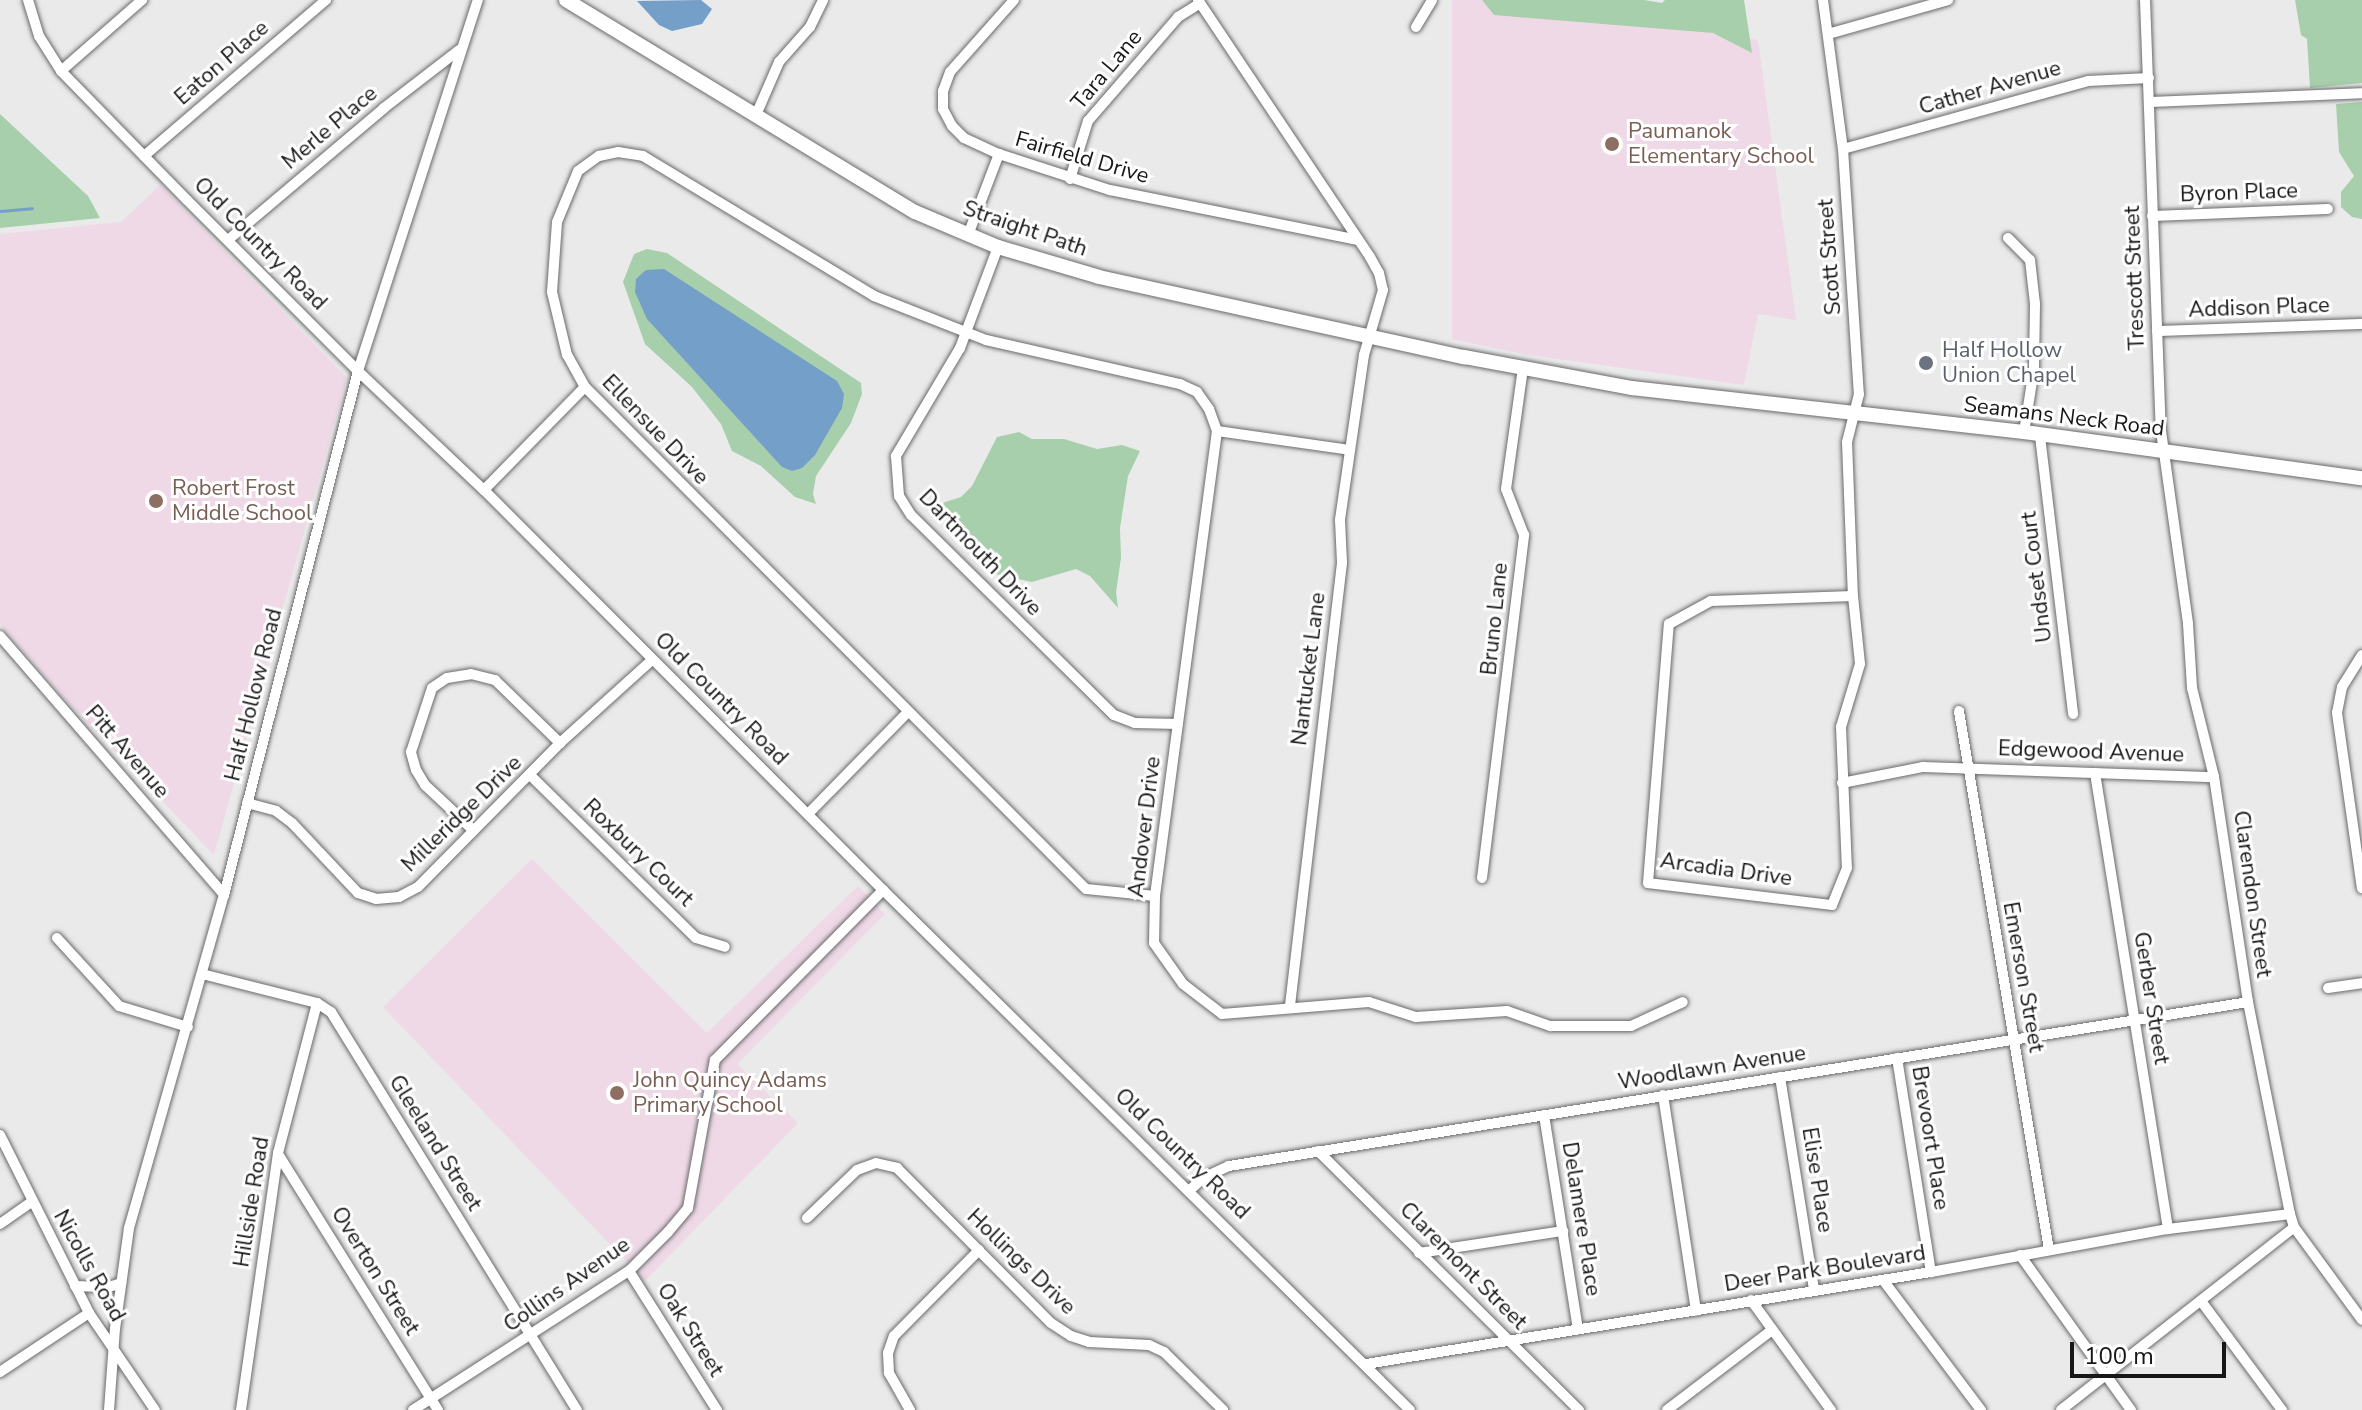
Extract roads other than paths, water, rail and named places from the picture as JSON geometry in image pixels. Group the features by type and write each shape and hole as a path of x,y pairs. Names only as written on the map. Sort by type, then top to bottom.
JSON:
{"main road":[{"name":"Straight Path","path":"566,0 915,212 998,247 1099,277 1523,368"},
{"name":"Seamans Neck Road","path":"1523,368 1632,388 1854,416 2024,432 2362,478"}],"street":[{"name":"Old Country Road","path":"28,0 39,36 61,71 144,156 1410,1410"},
{"path":"61,71 142,0"},
{"name":"Eaton Place","path":"144,156 326,0"},
{"name":"Half Hollow Road","path":"109,1410 129,1228 224,895 358,371 478,0"},
{"path":"756,115 779,62 810,27 823,0"},
{"name":"Fairfield Drive","path":"1014,0 950,72 943,91 943,109 952,126 964,138 1070,179 1250,220 1358,240"},
{"path":"1416,27 1432,0"},
{"name":"Scott Street","path":"1823,0 1843,149 1859,394 1854,416"},
{"path":"1828,34 1948,0"},
{"path":"2145,0 2149,78"},
{"path":"1199,2 1379,273 1383,290 1369,337"},
{"name":"Tara Lane","path":"1070,179 1088,121 1178,17 1199,2"},
{"name":"Merle Place","path":"228,240 384,108 461,49"},
{"name":"Trescott Street","path":"2149,78 2161,431 2166,451"},
{"name":"Cather Avenue","path":"1843,149 2088,81 2149,78"},
{"path":"2150,102 2362,93"},
{"name":"Ellensue Drive","path":"965,333 874,296 643,156 618,152 599,156 578,171 557,222 552,256 557,321 567,355 585,387 1086,889 1155,896"},
{"path":"968,235 999,154"},
{"name":"Byron Place","path":"2152,216 2328,209"},
{"path":"2008,238 2030,260 2035,304 2034,369 2024,432"},
{"name":"Dartmouth Drive","path":"998,247 960,348 896,456 899,496 911,515 1114,715 1135,723 1178,724"},
{"name":"Addison Place","path":"2157,331 2362,324"},
{"path":"965,333 1180,384 1197,392 1209,409 1217,431 1350,450"},
{"name":"Nantucket Lane","path":"1290,1007 1342,563 1340,520 1369,337"},
{"name":"Bruno Lane","path":"1482,878 1524,535 1506,489 1523,368"},
{"path":"484,490 585,387"},
{"name":"Arcadia Drive","path":"1853,596 1711,601 1669,624 1648,883 1832,905 1847,868 1841,727 1860,664 1853,596 1847,442 1854,416"},
{"name":"Andover Drive","path":"1217,431 1155,896 1154,943 1183,984 1222,1014 1369,1002 1416,1017 1507,1011 1550,1026 1631,1026 1683,1002"},
{"name":"Undset Court","path":"2040,436 2073,714"},
{"name":"Clarendon Street","path":"2166,451 2188,624 2192,688 2214,777 2248,1002 2290,1214 2294,1227 2362,1319"},
{"name":"Pitt Avenue","path":"0,636 224,895"},
{"path":"2362,655 2342,687 2337,713 2362,888"},
{"name":"Milleridge Drive","path":"247,803 276,811 313,842 358,893 376,899 399,897 418,887 472,829 531,776 560,743 652,660"},
{"path":"472,829 425,785 416,770 411,752 432,688 447,678 471,674 495,680 560,743"},
{"name":"Emerson Street","path":"1959,711 2049,1250"},
{"path":"808,814 907,713"},
{"name":"Edgewood Avenue","path":"1842,783 1923,767 2214,777"},
{"name":"Gerber Street","path":"2095,773 2168,1229"},
{"name":"Roxbury Court","path":"531,776 696,938 725,947"},
{"name":"Collins Avenue","path":"413,1410 629,1271 688,1208 715,1060 883,890"},
{"path":"57,938 119,1006 188,1027"},
{"path":"202,974 317,1003"},
{"path":"2328,988 2362,983"},
{"name":"Woodlawn Avenue","path":"1190,1190 1203,1178 1229,1166 2248,1002"},
{"name":"Hillside Road","path":"241,1410 278,1153 317,1003"},
{"name":"Gleeland Street","path":"317,1003 331,1012 577,1410"},
{"name":"Brevoort Place","path":"1897,1058 1931,1272"},
{"name":"Elise Place","path":"1780,1077 1814,1290"},
{"path":"1663,1095 1696,1310"},
{"name":"Delamere Place","path":"1544,1115 1578,1329"},
{"name":"Nicolls Road","path":"0,1135 89,1313 155,1410"},
{"name":"Claremont Street","path":"1318,1151 1579,1410"},
{"name":"Overton Street","path":"278,1153 438,1410"},
{"name":"Hollings Drive","path":"807,1218 857,1170 876,1163 897,1168 1051,1323 1071,1336 1089,1342 1149,1345 1164,1352 1223,1410"},
{"path":"0,1224 32,1202"},
{"name":"Deer Park Boulevard","path":"1366,1364 1931,1272 2168,1229 2290,1214"},
{"path":"2061,1410 2107,1377 2294,1227"},
{"path":"1419,1253 1563,1231"},
{"path":"910,1410 889,1373 888,1353 894,1336 979,1250"},
{"path":"2020,1255 2131,1410"},
{"name":"Oak Street","path":"629,1271 717,1410"},
{"path":"1883,1280 1981,1410"},
{"path":"75,1286 109,1287 121,1283"},
{"path":"1751,1300 1831,1410"},
{"path":"2201,1301 2282,1410"},
{"path":"0,1372 89,1313"},
{"path":"1667,1410 1772,1330"}],"water":[{"path":"701,0 712,9 702,24 672,31 659,25 637,1"},
{"path":"664,269 837,381 844,394 842,408 815,455 802,468 792,471 782,467 647,319 635,292 636,279 646,270"}],"waterway":[{"path":"0,211 32,208"}],"place":[{"name":"Paumanok Elementary School","path":"1612,144"},
{"name":"Half Hollow Union Chapel","path":"1926,363"},
{"name":"Robert Frost Middle School","path":"156,501"},
{"name":"John Quincy Adams Primary School","path":"617,1093"}]}
